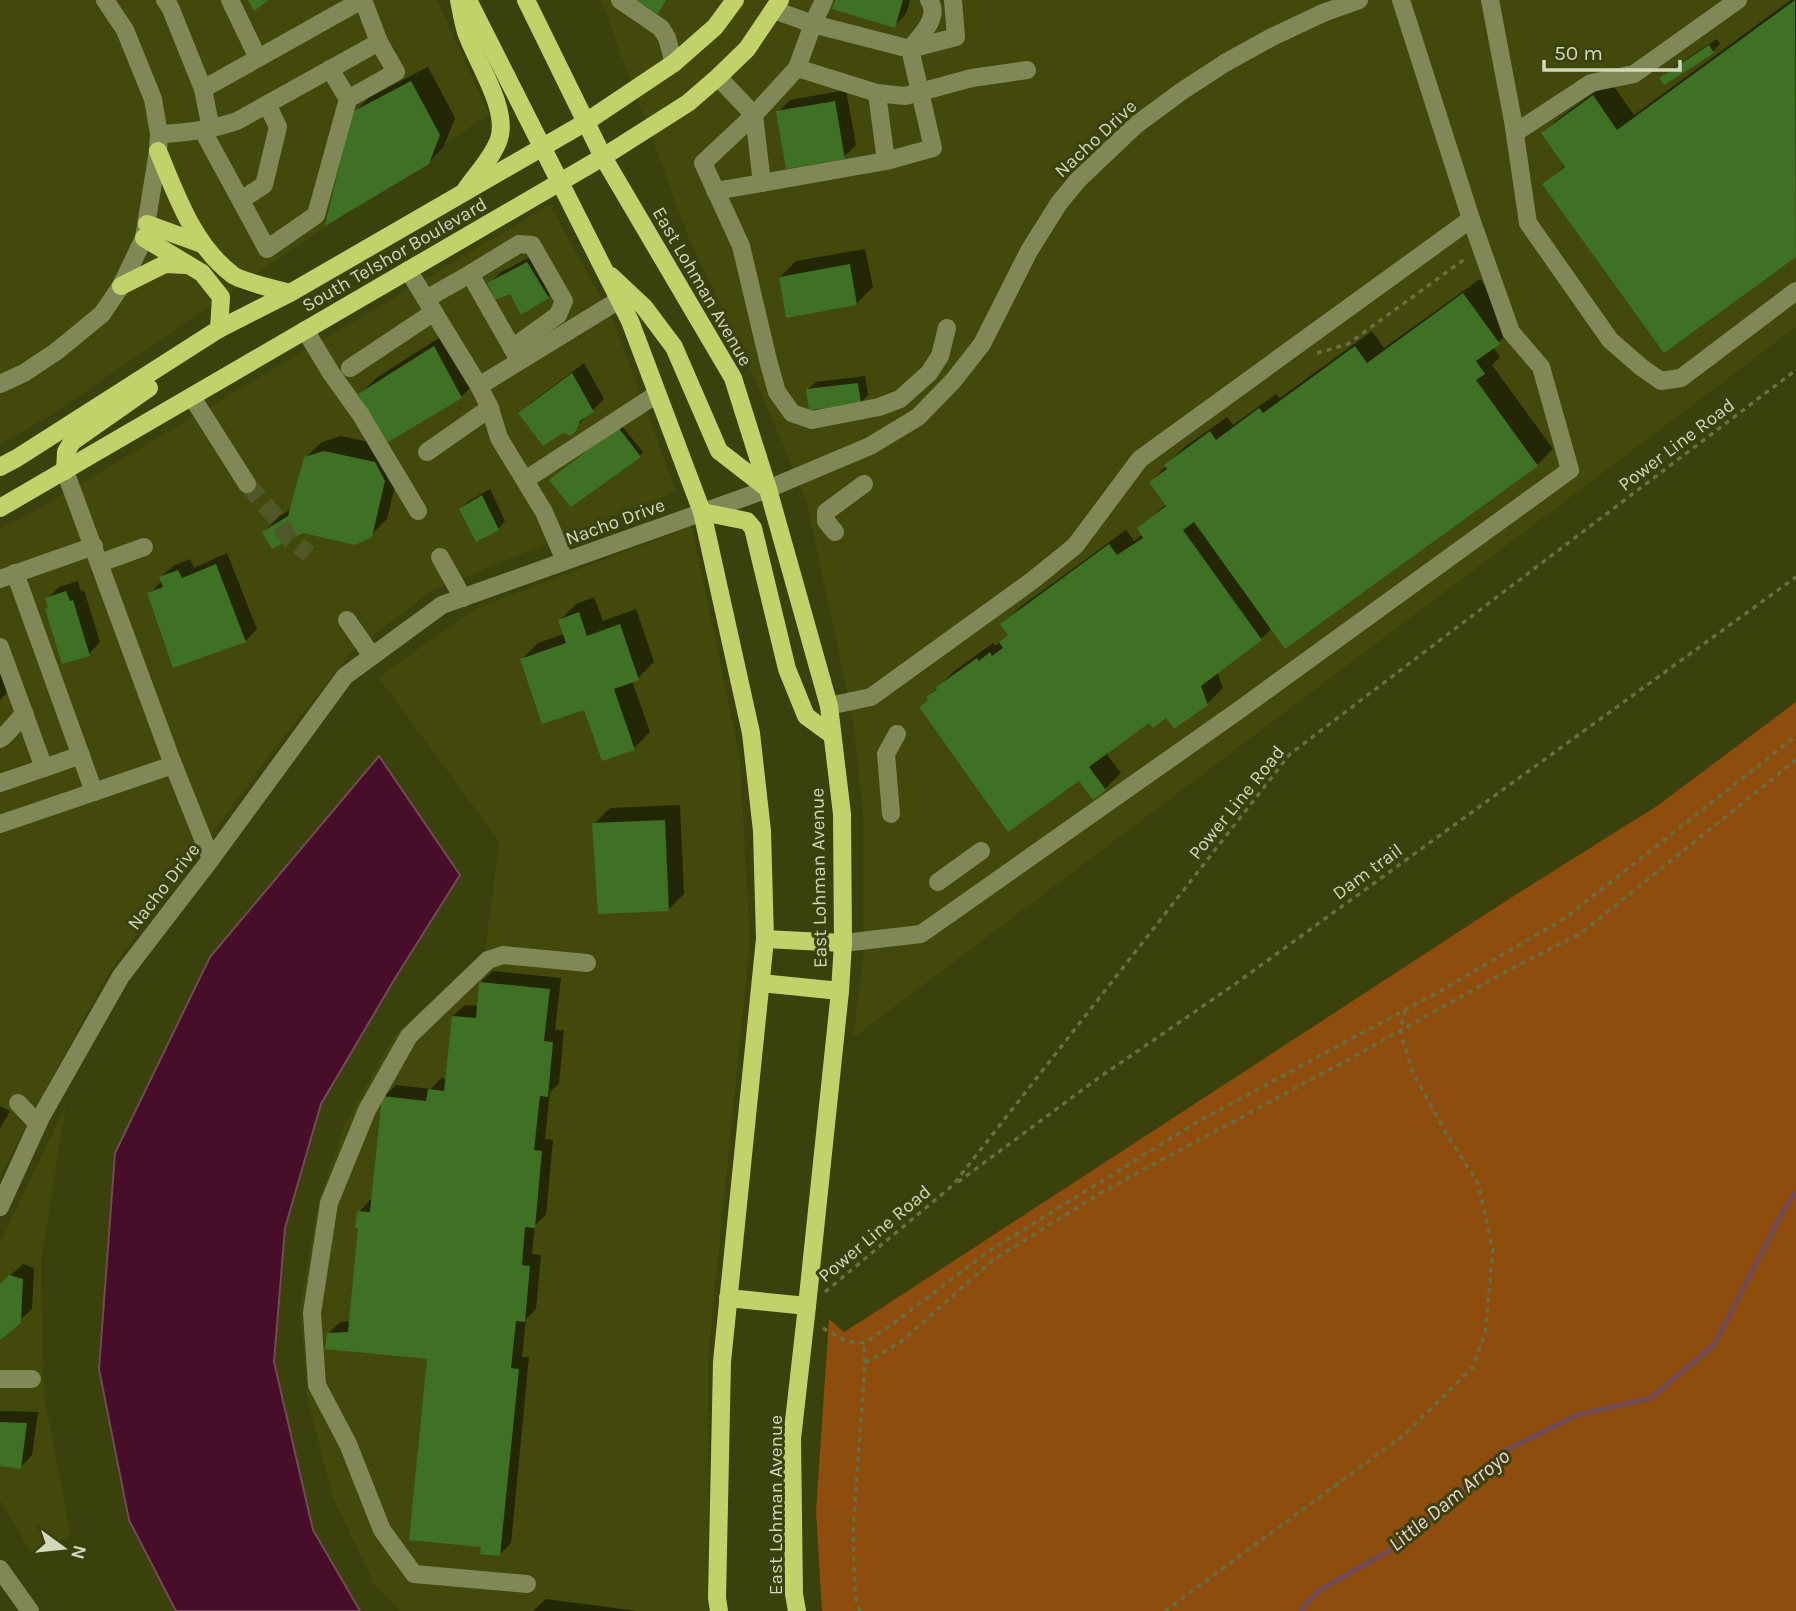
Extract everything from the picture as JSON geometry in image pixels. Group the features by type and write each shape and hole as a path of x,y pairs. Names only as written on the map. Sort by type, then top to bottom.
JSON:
{"main road":[{"path":"459,0 466,30 495,96 502,125 494,151 463,193"},
{"path":"468,0 630,321 702,512 751,733 762,831 765,939 722,1362 717,1598 719,1611"},
{"name":"East Lohman Avenue","path":"526,0 603,157 733,378 768,489 829,706 842,814 843,943 792,1438 794,1594 797,1611"},
{"name":"South Telshor Boulevard","path":"0,467 219,329 290,293 586,122 674,62 715,27 735,0"},
{"name":"South Telshor Boulevard","path":"0,508 603,157 688,103 747,49 776,3"},
{"path":"159,143 186,215 202,244 235,276 290,293"},
{"path":"145,231 202,244"},
{"path":"145,231 202,273 221,297 219,329"},
{"path":"121,286 165,264 190,265"},
{"path":"601,266 644,307 674,346 719,451 768,489"},
{"path":"65,471 66,452 72,442 173,371 188,349"},
{"path":"702,512 747,521 753,528 787,669 806,716 832,735"},
{"path":"765,939 843,943"},
{"path":"761,983 840,991"},
{"path":"728,1298 807,1306"}],"street":[{"path":"0,384 24,373 57,351 102,314 121,286 145,231 159,143 153,99 125,30 105,0"},
{"path":"165,0 203,89 207,130 267,249 316,215 348,99 396,72 379,42 363,0 203,89"},
{"path":"230,0 258,58"},
{"path":"620,0 661,28 674,62"},
{"path":"824,0 797,68 754,115 703,163 741,246 777,392 792,412 812,420 879,407 900,399 929,373 940,356 947,328"},
{"path":"715,191 886,161 933,148 910,49 933,15 929,0"},
{"path":"776,3 813,24 910,49 957,37 953,0"},
{"name":"Nacho Drive","path":"0,1207 38,1124 121,976 211,859 345,676 442,606 768,489 870,446 918,417 953,381 982,344 1029,251 1059,203 1078,180 1136,125 1248,50 1323,13 1359,0"},
{"path":"843,943 920,934 1242,708 1570,470 1541,367 1511,332 1471,219 1401,0"},
{"path":"1515,133 1591,83 1634,74 1738,0"},
{"path":"1496,3 1528,223 1610,340 1661,381 1681,379 1796,291"},
{"path":"159,143 237,121 379,42"},
{"path":"797,68 877,93 905,96 972,78 1027,70"},
{"path":"330,69 348,99"},
{"path":"718,77 754,115 762,183"},
{"path":"877,93 886,161"},
{"path":"241,200 264,185 278,127 267,104"},
{"path":"829,706 871,697 1033,580 1075,546 1140,459 1471,219"},
{"path":"350,368 470,274 519,244 532,245 564,301 558,315 479,386"},
{"path":"408,270 479,386 499,438 544,512 565,561"},
{"path":"470,274 516,355"},
{"path":"516,355 619,300"},
{"path":"305,330 361,415 418,512"},
{"path":"525,480 657,394"},
{"path":"192,397 247,484"},
{"path":"427,452 489,408"},
{"path":"65,471 173,765 211,859"},
{"path":"835,532 826,521 826,512 864,484"},
{"path":"94,792 7,576 97,554 144,547"},
{"path":"439,557 463,598"},
{"path":"347,620 372,656"},
{"path":"0,648 44,768"},
{"path":"0,739 25,714"},
{"path":"891,814 886,754 897,734"},
{"path":"0,783 81,755"},
{"path":"0,824 173,765"},
{"path":"938,882 981,851"},
{"path":"527,1584 414,1574 382,1530 348,1444 317,1385 312,1313 329,1203 367,1110 410,1036 488,960 503,955 587,963"},
{"path":"18,1103 38,1124"},
{"path":"0,1380 32,1379"},
{"path":"0,1569 28,1610"}],"path":[{"path":"1310,356 1348,344 1481,246"},
{"name":"Power Line Road","path":"807,1306 953,1185 1290,754 1796,370"},
{"name":"Dam trail","path":"953,1185 1796,577"},
{"path":"807,1306 824,1329 846,1341 864,1343 989,1251 1197,1122 1406,1010 1565,918 1796,736"},
{"path":"865,1363 902,1341 993,1260 1091,1199 1514,967 1580,934 1796,760"},
{"path":"1165,1611 1404,1436 1473,1367 1485,1333 1493,1250 1478,1183 1447,1135 1413,1073 1400,1030 1406,1010"},
{"path":"860,1611 855,1595 853,1532 865,1363 864,1343"}],"shaded area":[{"path":"0,0 437,0 489,114 53,414 0,444"},
{"path":"601,0 1796,0 1796,327 853,1038 863,959 863,814 853,720 807,504 728,320 689,239"},
{"path":"550,205 613,320 676,491 431,591 351,653 275,748 109,972 0,1175 0,528 28,515"},
{"path":"692,526 740,758 750,941 708,1360 709,1611 400,1611 373,1582 333,1498 308,1401 300,1308 319,1200 345,1124 394,1036 485,952 499,841 378,677 477,608"},
{"path":"1796,702 1796,1611 822,1611 816,1511 829,1319 844,1332 863,1320 1509,899 1657,806"},
{"path":"379,756 460,875 321,1104 285,1228 274,1362 313,1530 360,1611 176,1611 129,1520 99,1369 115,1153 210,957"},
{"path":"66,1105 41,1261 44,1394 71,1536 32,1554 0,1500 0,1243"}],"building":[{"path":"248,0 269,0 254,11"},
{"path":"635,0 666,0 658,14"},
{"path":"835,0 903,0 895,28 832,9"},
{"path":"1795,0 1796,257 1664,353 1542,184 1565,167 1541,133 1593,95 1617,130"},
{"path":"1709,45 1714,53 1664,85 1659,78"},
{"path":"411,81 440,135 429,164 325,226 352,112"},
{"path":"835,101 845,159 786,169 776,111"},
{"path":"527,262 549,298 521,315 510,294 495,300 487,283"},
{"path":"850,264 857,305 786,318 779,277"},
{"path":"1463,293 1500,344 1476,361 1485,374 1476,380 1538,466 1285,649 1194,522 1183,530 1262,640 1201,686 1208,705 1174,729 1166,718 1153,728 1149,723 1089,767 1106,790 1093,800 1079,781 1008,832 919,707 929,700 926,697 977,658 979,661 990,652 992,656 1003,648 999,642 1008,635 1000,624 1109,544 1117,555 1143,538 1137,528 1166,506 1149,482 1167,469 1164,465 1210,431 1216,440 1259,408 1263,413 1355,346 1367,363"},
{"path":"434,346 462,398 388,442 358,394"},
{"path":"572,373 594,412 580,421 576,431 570,436 563,433 543,446 518,413"},
{"path":"858,383 861,404 809,410 806,389"},
{"path":"618,427 641,457 571,507 549,480"},
{"path":"324,451 375,462 385,481 372,537 355,545 303,533 272,549 262,532 288,516 304,457"},
{"path":"482,495 499,530 476,542 459,509"},
{"path":"216,564 246,642 173,668 147,593 163,587 159,577 178,570 182,578"},
{"path":"66,591 70,601 73,600 90,656 62,664 45,609 48,608 45,598"},
{"path":"579,612 587,636 620,624 639,680 614,689 635,750 602,761 584,710 542,724 520,659 566,643 558,620"},
{"path":"665,820 669,911 598,914 592,823"},
{"path":"479,982 550,989 544,1041 553,1042 548,1097 540,1096 534,1150 542,1151 535,1228 525,1227 522,1265 530,1266 525,1322 516,1321 511,1368 519,1369 500,1556 480,1554 481,1547 409,1540 427,1359 325,1349 327,1333 348,1332 358,1228 355,1228 357,1211 370,1212 382,1096 426,1101 428,1089 444,1091 452,1016 476,1018"},
{"path":"9,1275 23,1279 21,1323 0,1340 0,1284"},
{"path":"0,1422 27,1423 21,1469 0,1466"}],"waterway":[{"name":"Little Dam Arroyo","path":"1300,1611 1318,1591 1406,1541 1502,1452 1577,1415 1651,1398 1714,1345 1784,1209 1796,1192"}],"tunnel":[{"path":"247,484 279,521 290,540 309,554"}]}
